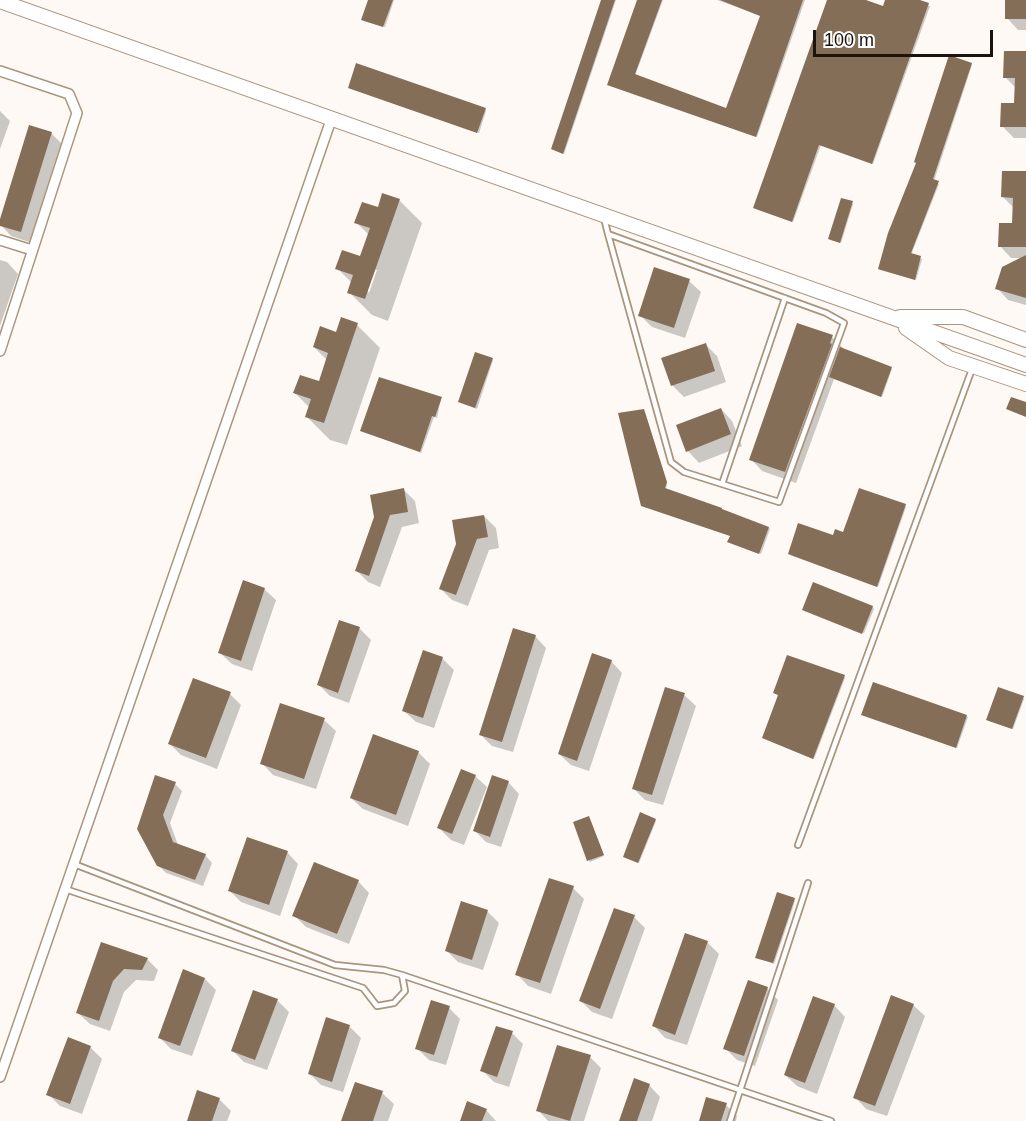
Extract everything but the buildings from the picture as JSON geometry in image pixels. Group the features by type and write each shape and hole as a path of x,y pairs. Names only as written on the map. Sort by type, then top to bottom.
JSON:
{"street":[{"path":"0,2 1026,365"},
{"path":"0,71 69,94 77,113 0,351"},
{"path":"0,1077 331,120"},
{"path":"0,240 32,250"},
{"path":"889,317 963,317 1026,340"},
{"path":"889,317 949,357 1026,384"}],"lane":[{"path":"603,216 671,462 684,472 779,502 844,323 826,313 608,234"},
{"path":"722,484 785,298"},
{"path":"798,845 973,366"},
{"path":"74,864 335,965 384,970 402,975 831,1121"},
{"path":"730,1121 808,883"},
{"path":"65,889 363,988 377,1006 394,1003 405,991 402,975"}]}
